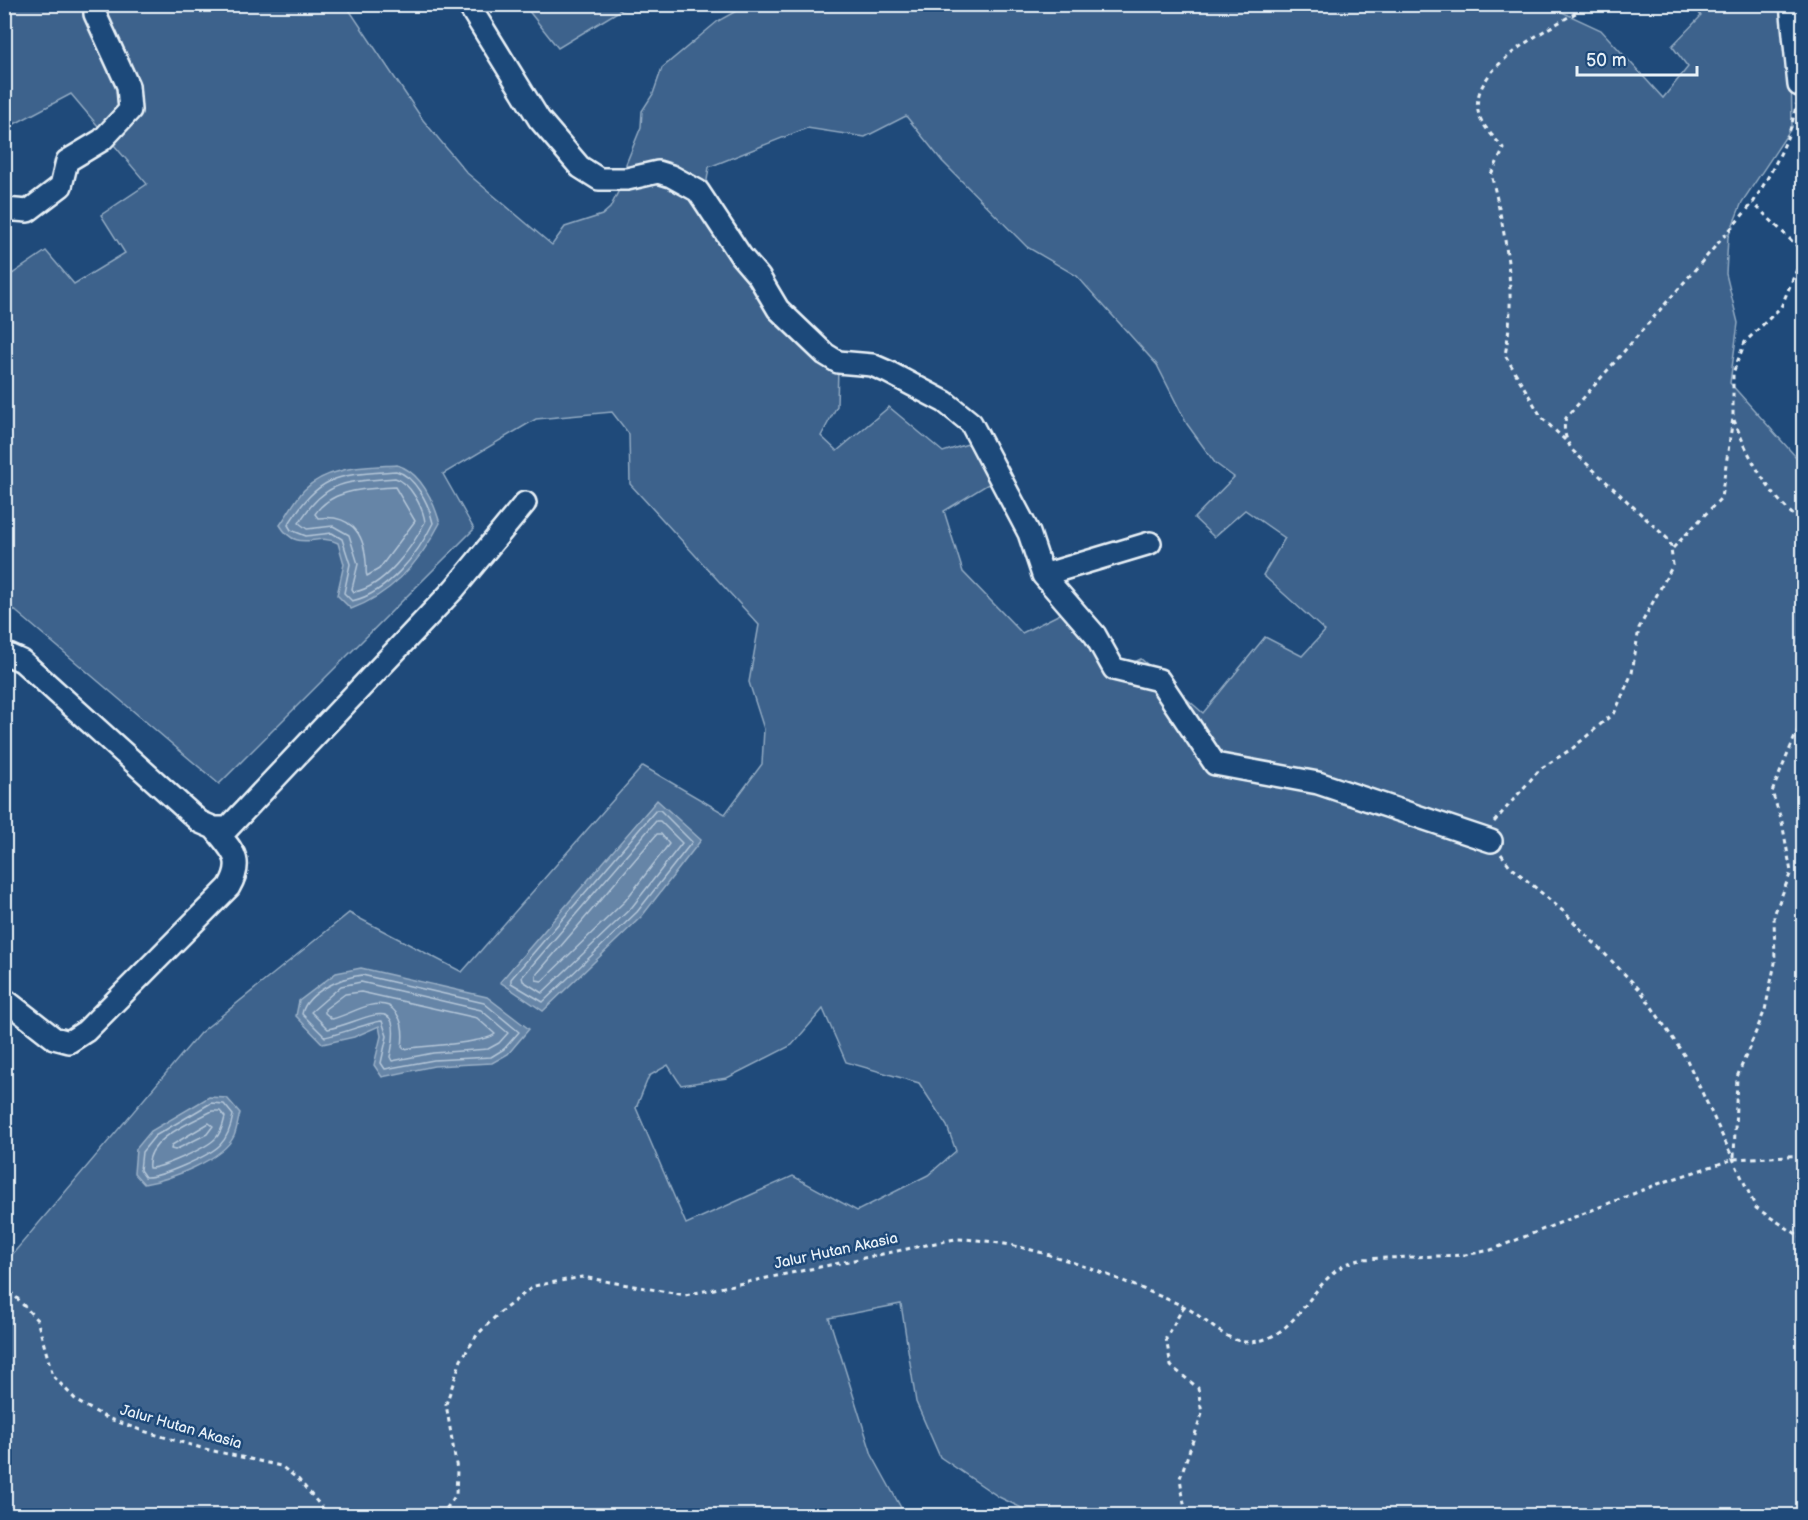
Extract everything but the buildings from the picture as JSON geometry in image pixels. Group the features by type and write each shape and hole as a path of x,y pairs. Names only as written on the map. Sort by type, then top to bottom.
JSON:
{"street":[{"path":"4,209 28,211 61,186 67,161 102,140 130,110 128,86 95,14 94,4"},
{"path":"468,4 539,119 580,167 599,179 627,179 658,172 671,176 698,191 741,256 759,277 778,309 825,354 838,362 872,365 888,372 945,402 971,423 1029,533 1043,575 1095,635 1114,669 1159,680 1215,764 1318,783 1491,841"},
{"path":"1791,4 1801,86"},
{"path":"4,654 22,661 200,822 214,828 228,828 454,589 525,504"},
{"path":"1043,575 1150,543"},
{"path":"4,999 54,1038 69,1042 86,1031 229,887 237,873 236,856 214,828"}],"path":[{"path":"1582,4 1579,11 1535,36 1490,72 1478,91 1479,115 1504,149 1491,174 1506,234 1512,321 1505,355 1542,418 1572,450 1670,541 1673,548 1673,565 1639,628 1632,673 1615,712 1573,748 1540,769 1496,818 1489,831 1491,841 1510,866 1564,912 1641,990 1686,1058 1756,1208 1803,1239"},
{"path":"1566,441 1564,425 1566,418 1753,203 1769,176 1795,117 1801,86"},
{"path":"1673,548 1721,498 1733,418 1733,373 1745,342 1781,307 1801,260 1797,246 1753,203"},
{"path":"1733,418 1747,454 1773,492 1803,524"},
{"path":"1734,1159 1737,1077 1765,1010 1775,963 1774,915 1791,872 1782,822 1772,792 1803,715"},
{"path":"1734,1159 1803,1155"},
{"name":"Jalur Hutan Akasia","path":"441,1515 456,1496 457,1470 446,1404 461,1360 477,1335 534,1286 582,1277 685,1295 955,1239 982,1239 1004,1242 1065,1261 1184,1306 1234,1338 1249,1342 1275,1336 1289,1323 1331,1272 1346,1263 1360,1259 1465,1256 1491,1250 1658,1184 1734,1159"},
{"name":"Jalur Hutan Akasia","path":"4,1284 37,1320 53,1376 78,1402 106,1418 143,1431 205,1449 281,1466 299,1480 329,1515"},
{"path":"1184,1306 1166,1338 1171,1366 1198,1388 1202,1414 1180,1478 1186,1515"}],"shaded area":[{"path":"5,5 346,5 423,120 467,173 552,245 565,227 602,215 610,208 625,178 626,164 641,127 642,111 653,94 662,68 718,21 747,5 1547,5 1601,30 1663,98 1688,67 1672,46 1701,16 1694,5 1781,5 1791,65 1792,127 1742,202 1728,237 1726,274 1738,323 1730,383 1796,457 1803,456 1803,1515 1036,1515 999,1497 940,1457 916,1402 901,1304 829,1318 872,1455 905,1515 5,1515 5,1254 11,1256 200,1033 349,913 462,972 643,766 725,814 762,764 764,729 749,682 759,625 630,484 629,434 612,412 536,419 443,474 474,529 219,784 5,602 5,279 46,251 74,284 125,253 101,215 147,184 71,94 5,129","holes":["906,116 942,161 1027,247 1077,276 1157,365 1187,424 1215,463 1234,477 1194,518 1214,537 1245,510 1285,538 1263,575 1325,631 1302,656 1265,637 1203,713 1141,659 1112,672 1066,611 1022,633 963,572 944,511 990,483 974,442 943,452 889,407 837,451 821,436 837,406 838,367 705,194 709,167 807,128 865,137","823,1009 846,1062 919,1083 947,1126 956,1151 928,1175 857,1211 793,1176 686,1224 636,1108 649,1076 668,1065 681,1085 727,1078 792,1045"]},
{"path":"524,5 629,5 558,48"}],"water":[{"path":"397,465 413,474 425,488 440,523 423,551 403,575 379,595 351,609 337,595 344,564 338,543 323,539 301,541 294,539 280,525 304,490 324,476 348,469"},
{"path":"657,800 701,840 642,916 543,1011 500,982"},
{"path":"361,968 487,997 529,1029 508,1054 492,1063 434,1066 382,1077 374,1065 381,1036 379,1026 354,1037 323,1044 296,1016 299,1001 336,973"},
{"path":"209,1097 227,1098 240,1113 234,1136 228,1145 194,1168 144,1184 134,1173 136,1149 151,1131"}]}
